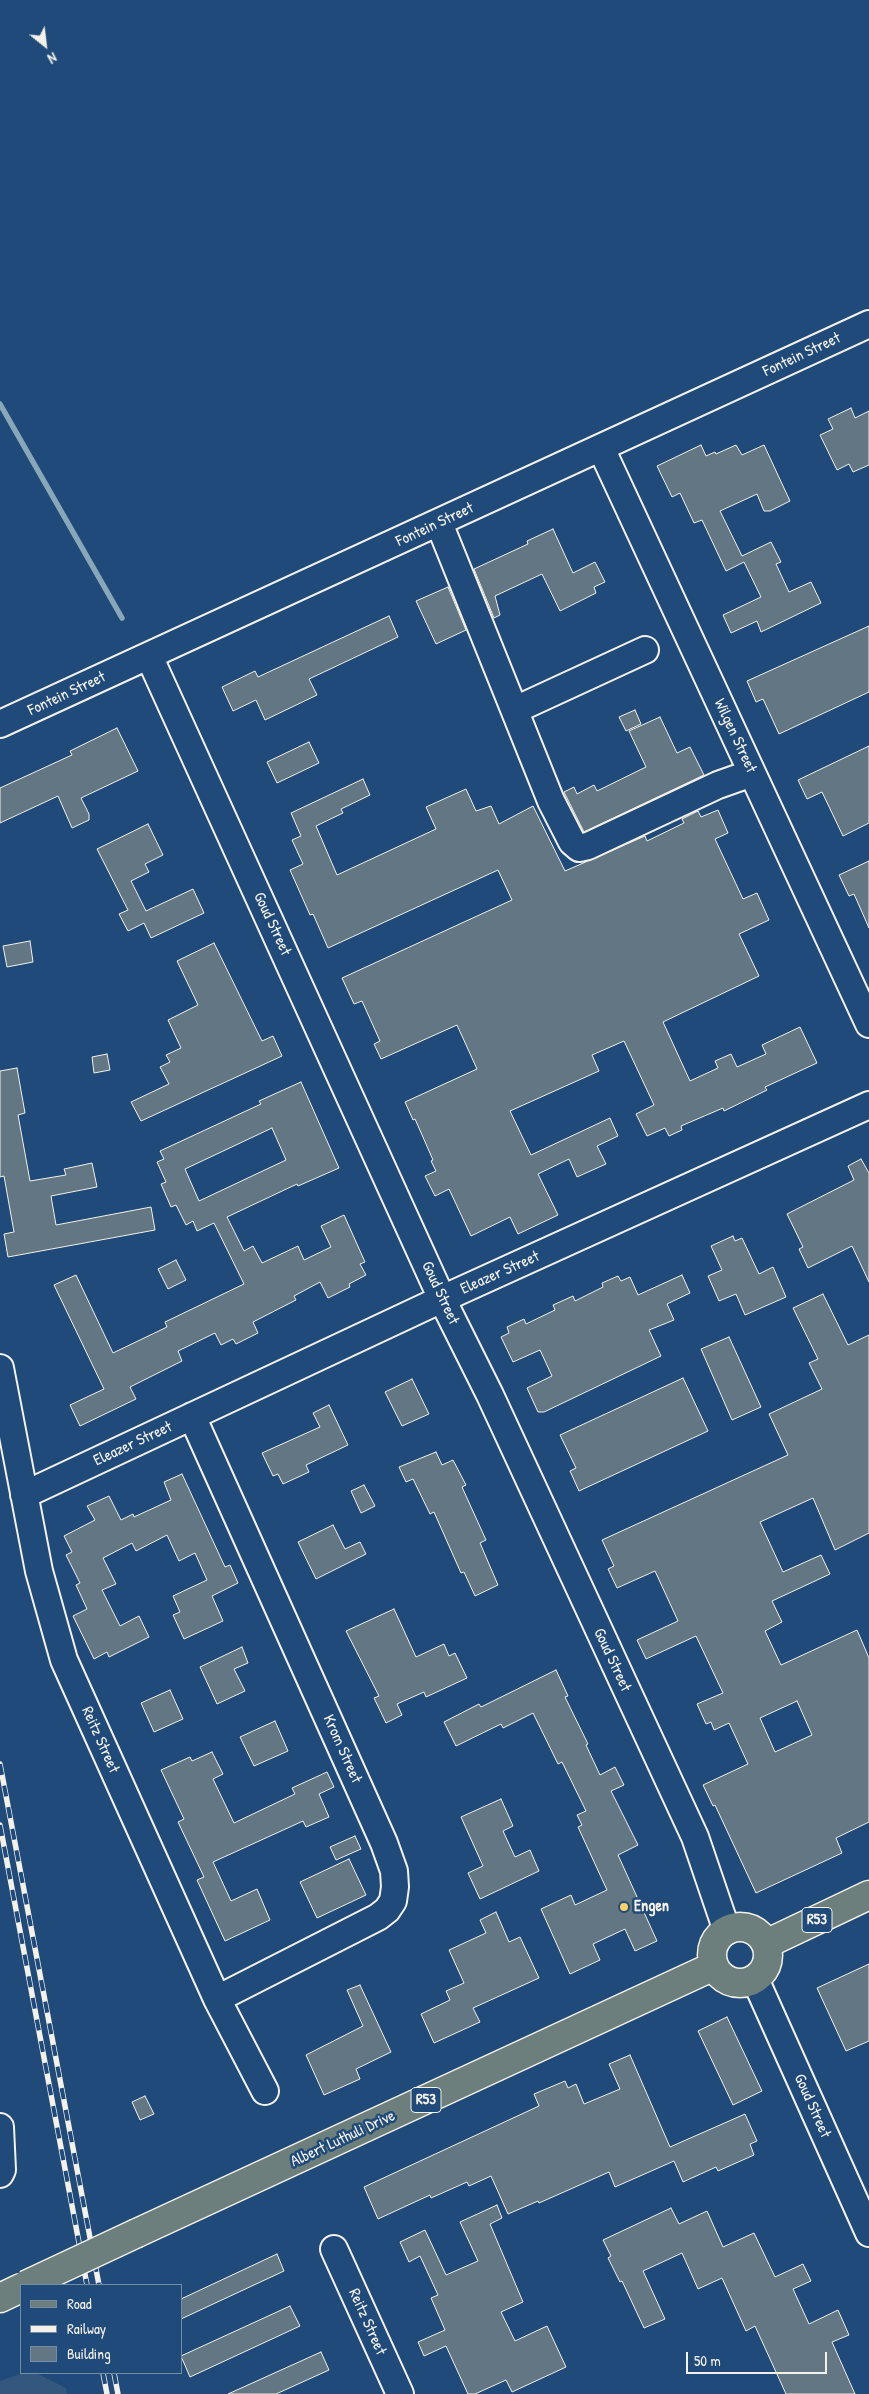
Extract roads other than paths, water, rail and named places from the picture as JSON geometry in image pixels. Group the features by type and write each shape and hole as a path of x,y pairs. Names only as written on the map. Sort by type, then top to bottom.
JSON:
{"main road":[{"name":"R53","path":"766,1944 869,1895"},
{"path":"744,1927 753,1930 766,1944 767,1964 755,1979 746,1983 731,1982 719,1975 714,1966 713,1947 717,1938 727,1931 744,1927"},
{"name":"Albert Luthuli Drive","path":"28,2284 714,1966"},
{"path":"0,2298 20,2288"}],"street":[{"name":"Fontein Street","path":"0,724 869,324"},
{"name":"Wilgen Street","path":"602,448 869,1024"},
{"path":"440,522 551,801 572,842 579,848 588,846 718,785 752,773"},
{"path":"515,710 645,650"},
{"name":"Goud Street","path":"149,656 442,1299 490,1395 695,1837 727,1931"},
{"name":"Eleazer Street","path":"24,1496 442,1299 869,1106"},
{"name":"Reitz Street","path":"0,1368 39,1571 64,1660 217,1998 265,2092"},
{"name":"Krom Street","path":"192,1416 394,1872 395,1887 387,1910 378,1917 217,1998"},
{"name":"Goud Street","path":"755,1979 869,2233"},
{"path":"0,2127 1,2172"},
{"name":"Reitz Street","path":"334,2249 400,2394"}],"waterway":[{"path":"0,404 122,618"}],"railway":[{"path":"0,1764 99,2284"},
{"path":"0,1825 87,2284"},
{"path":"103,2374 107,2394"},
{"path":"114,2374 118,2394"}],"place":[{"name":"Engen","path":"624,1907"}]}
